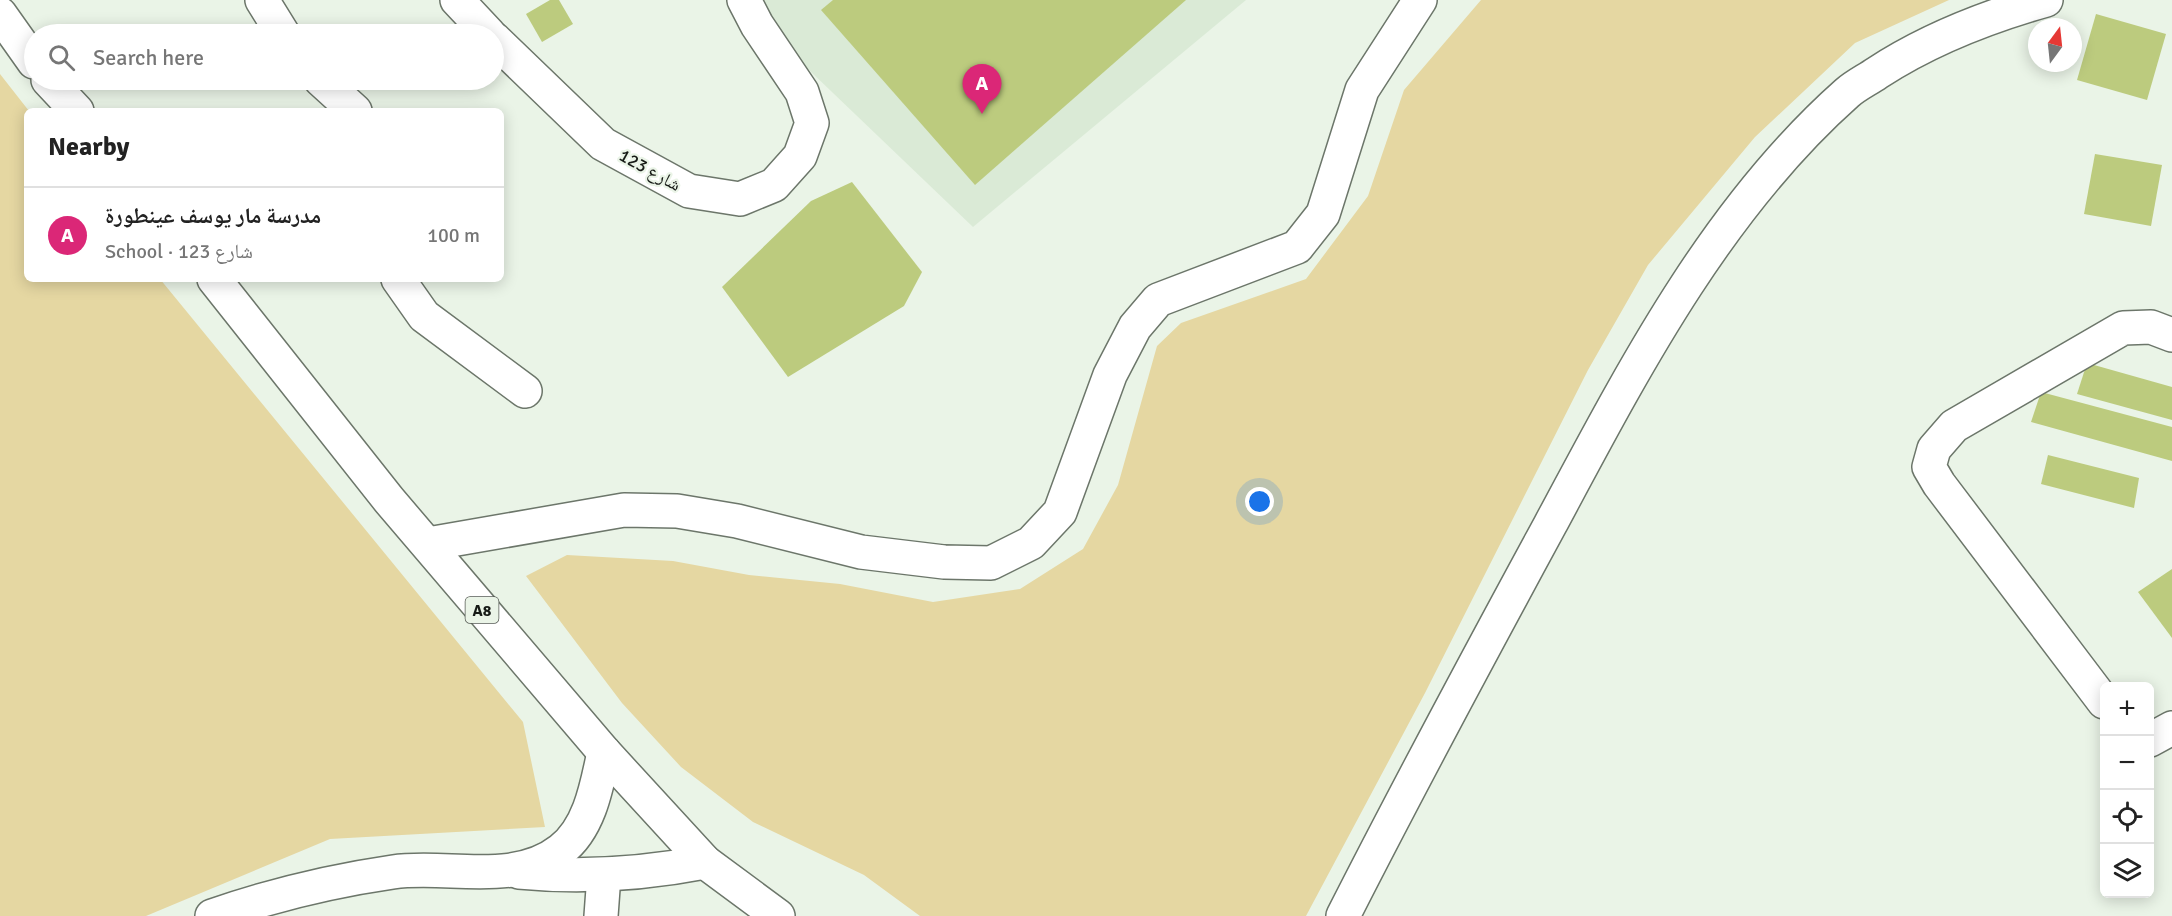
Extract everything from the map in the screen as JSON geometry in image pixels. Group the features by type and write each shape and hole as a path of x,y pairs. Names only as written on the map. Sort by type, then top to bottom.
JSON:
{"main road":[{"path":"262,0 277,24"},
{"path":"456,0 479,24"},
{"name":"شارع 123","path":"504,49 603,144 689,191 740,199 774,185 800,156 812,123 802,92 757,25 744,0"},
{"path":"428,544 624,510 677,511 737,521 861,552 944,562 991,563 1031,543 1060,512 1110,375 1135,327 1158,300 1297,247 1323,214 1362,90 1420,0"},
{"path":"1343,916 1425,756 1628,380 1713,246 1777,165 1848,92 1916,48 2000,13 2046,0"},
{"path":"0,14 24,48"},
{"path":"57,90 74,108"},
{"path":"332,90 352,108"},
{"name":"A8","path":"216,282 389,500 604,752 705,862 778,916"},
{"path":"400,282 424,316 525,391"},
{"path":"2100,697 1929,467 1934,448 1954,426 2123,328 2151,327 2172,335"},
{"path":"2154,738 2172,728"},
{"path":"505,871 546,860 572,840 594,794 604,752"},
{"path":"212,916 256,901 396,872 505,871 604,875 661,870 705,862"},
{"path":"601,916 604,875"}],"shaded area":[{"path":"736,0 1246,0 973,227"},
{"path":"1481,0 1949,0 1855,43 1755,137 1648,265 1588,370 1425,693 1306,916 920,916 864,875 753,822 681,767 622,703 526,576 567,555 673,561 749,575 840,584 933,602 1020,589 1083,549 1118,485 1157,346 1181,323 1306,279 1368,196 1404,90"},
{"path":"0,74 27,108 24,108 24,282 162,282 523,722 545,827 330,839 146,916 0,916"}],"building":[{"path":"550,0 559,0 573,24 542,42 526,14"},
{"path":"833,0 1186,0 975,185 821,10"},
{"path":"2096,14 2166,34 2147,100 2077,80 2079,72 2082,72 2082,63"},
{"path":"2095,154 2162,165 2151,226 2084,214"},
{"path":"852,182 922,272 904,306 788,377 722,287 811,201"},
{"path":"2087,363 2172,387 2172,420 2077,394"},
{"path":"2041,392 2172,427 2172,461 2031,422"},
{"path":"2048,455 2139,478 2134,508 2041,484"},
{"path":"2172,569 2172,638 2138,592"}],"place":[{"name":"مدرسة مار يوسف عينطورة","path":"982,114"}]}
